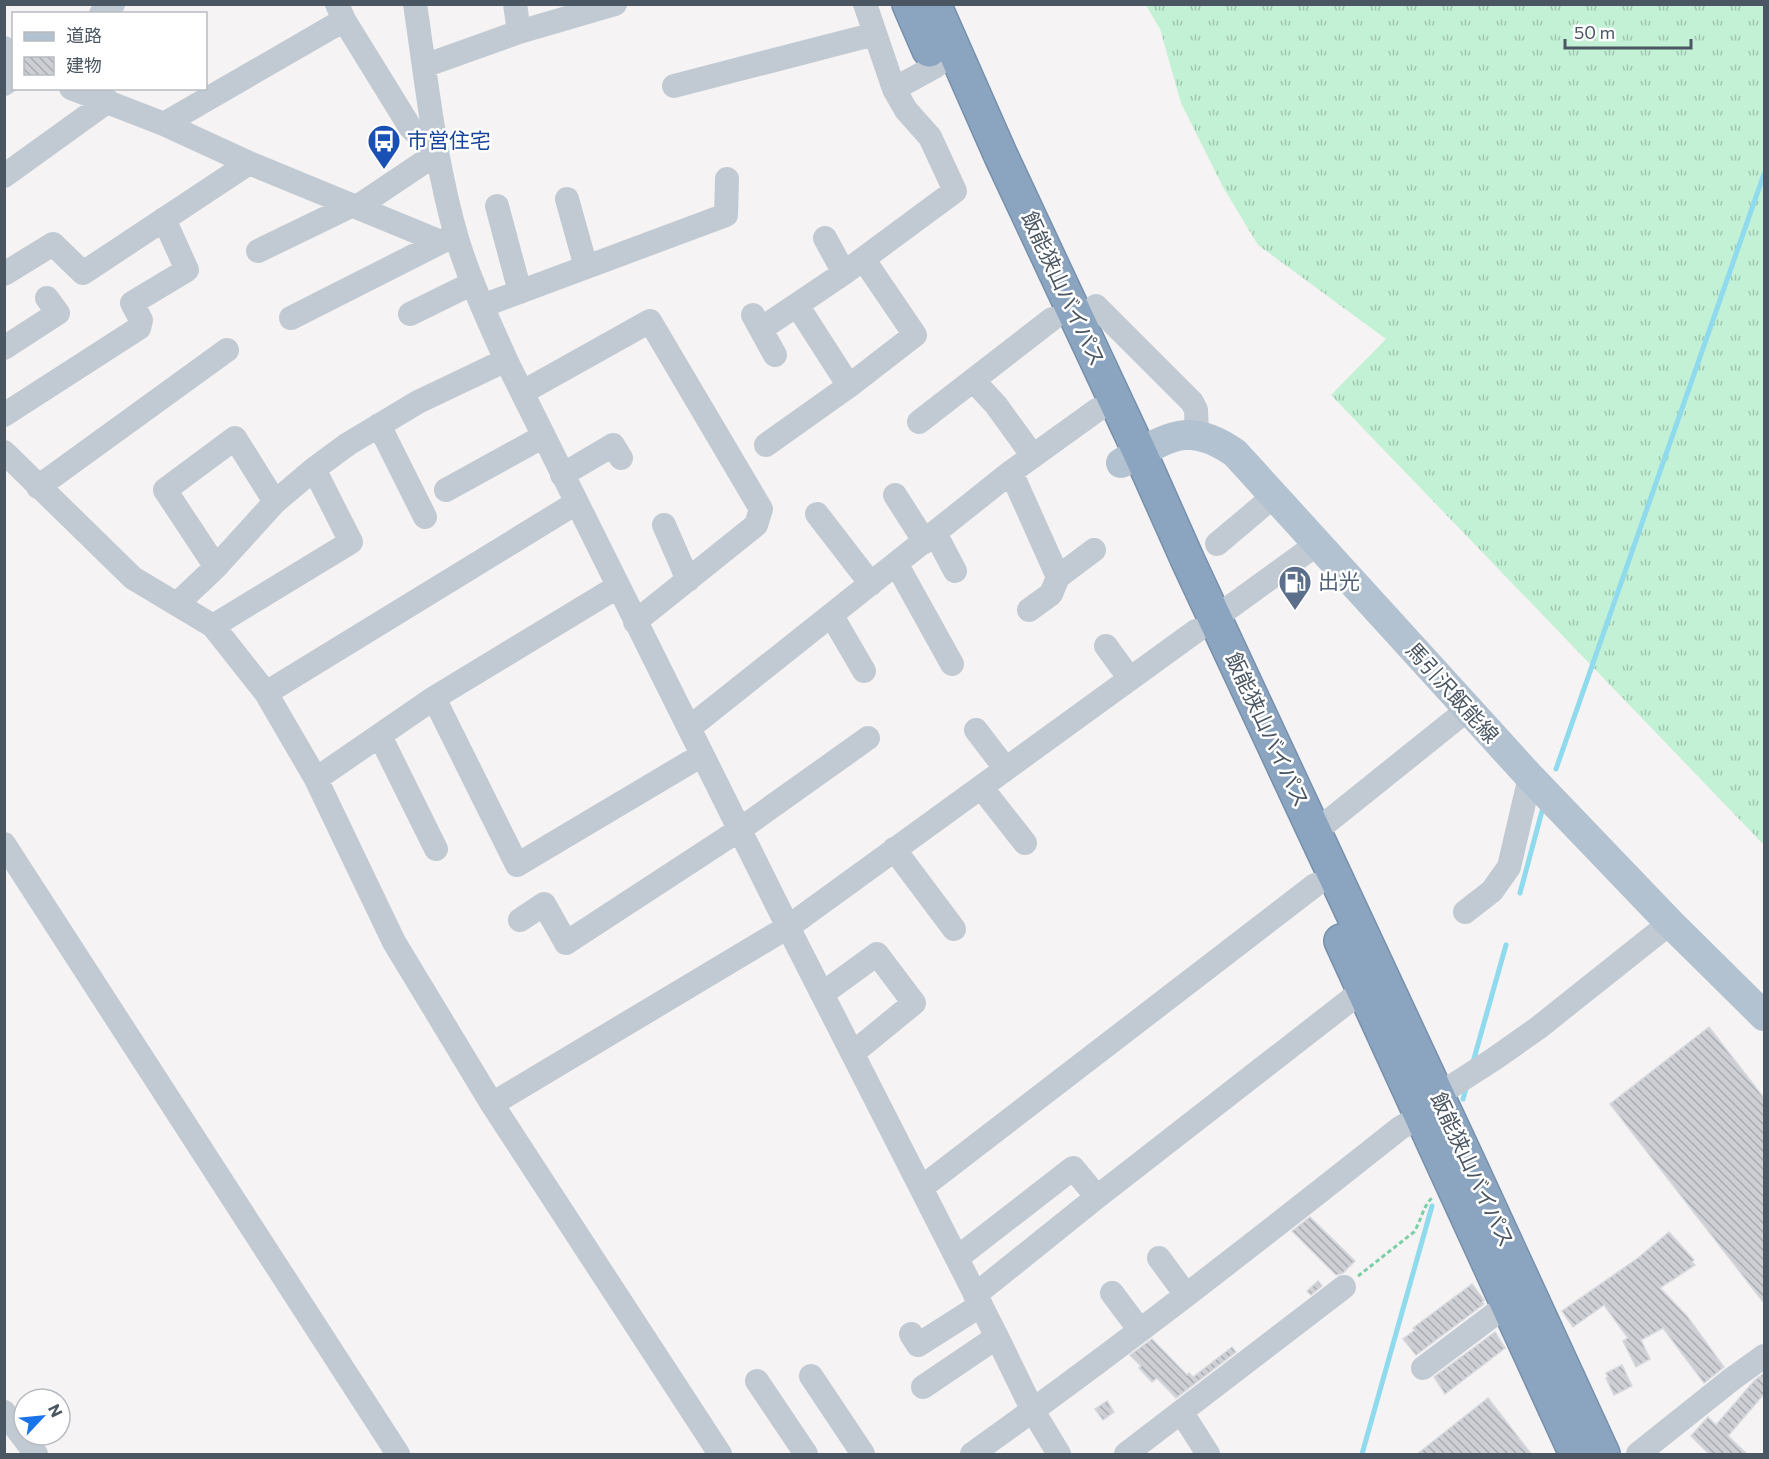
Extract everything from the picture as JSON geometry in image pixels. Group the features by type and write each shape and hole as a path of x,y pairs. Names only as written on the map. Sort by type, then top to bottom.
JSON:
{"highway":[{"name":"飯能狭山バイパス","path":"909,4 1052,319 1097,410 1131,458"},
{"name":"飯能狭山バイパス","path":"934,4 1131,458 1206,624 1315,885 1363,990 1450,1090 1450,1180 1576,1455"},
{"name":"飯能狭山バイパス","path":"1206,624 1450,1090 1603,1455"}],"main road":[{"path":"1131,458 1182,434 1197,434"},
{"name":"馬引沢飯能線","path":"1197,434 1221,443 1235,453 1467,710 1670,923 1764,1016"}],"street":[{"path":"415,4 449,238 473,283 506,360 617,587 1033,1411 1059,1455"},
{"path":"515,4 519,32"},
{"path":"424,66 519,32 615,4"},
{"path":"775,356 757,322 797,305 854,267 956,191 930,137 906,110 894,89 866,4"},
{"path":"164,124 340,12 410,127 435,145"},
{"path":"674,86 875,34"},
{"path":"894,89 936,66"},
{"path":"78,90 139,113 249,163 355,206 449,238"},
{"path":"131,90 139,113"},
{"path":"4,176 108,101"},
{"path":"258,251 355,206 435,145"},
{"path":"4,274 53,244 83,273 249,163"},
{"path":"482,306 726,215 727,178"},
{"path":"567,199 586,267"},
{"path":"497,206 520,292"},
{"path":"4,415 138,328 141,320 132,303 187,270 164,219"},
{"path":"291,318 449,238"},
{"path":"766,445 849,386 915,335 825,238"},
{"path":"410,314 473,283"},
{"path":"4,348 58,313 47,298"},
{"path":"797,305 849,386"},
{"path":"1096,306 1192,402 1196,410 1197,434"},
{"path":"919,422 1052,319"},
{"path":"523,393 650,321 761,509 756,525 688,580 638,628"},
{"path":"38,487 227,350"},
{"path":"178,603 216,567 275,502 348,444 418,402 506,360"},
{"path":"974,380 996,405 1033,456"},
{"path":"689,729 1011,472 1097,410"},
{"path":"379,425 425,518"},
{"path":"446,490 544,436"},
{"path":"216,567 165,490 235,438 275,502"},
{"path":"562,475 613,445 621,458"},
{"path":"4,452 133,578 213,626 266,693 316,778 394,942 492,1104 720,1455"},
{"path":"213,626 351,542 314,470"},
{"path":"1011,472 1058,577"},
{"path":"895,495 955,571"},
{"path":"1217,544 1274,495"},
{"path":"266,693 576,503"},
{"path":"817,514 871,584"},
{"path":"664,525 688,580"},
{"path":"638,628 765,535"},
{"path":"492,1104 788,927 1317,544"},
{"path":"1029,610 1051,594 1058,577 1094,550"},
{"path":"897,565 952,664"},
{"path":"316,778 434,698 617,587"},
{"path":"832,616 864,672"},
{"path":"1106,646 1130,680"},
{"path":"434,698 517,865 702,755"},
{"path":"1315,832 1467,710"},
{"path":"976,730 1005,768"},
{"path":"380,736 436,849"},
{"path":"520,920 544,903 566,943 739,830 868,738"},
{"path":"1465,912 1492,891 1509,867 1530,777"},
{"path":"981,787 1025,843"},
{"path":"4,844 398,1455"},
{"path":"894,849 954,929"},
{"path":"921,1188 1315,885"},
{"path":"972,1455 1186,1295 1450,1090 1538,1028 1670,923"},
{"path":"822,994 877,954 914,1003 853,1053"},
{"path":"911,1334 918,1345 978,1300 1097,1197 1363,990"},
{"path":"957,1258 1073,1168 1097,1197"},
{"path":"1159,1258 1186,1295"},
{"path":"1126,1455 1344,1287"},
{"path":"1112,1293 1139,1329"},
{"path":"1423,1368 1508,1304"},
{"path":"923,1387 997,1337"},
{"path":"1638,1455 1764,1356"},
{"path":"811,1376 863,1455"},
{"path":"757,1381 806,1455"},
{"path":"4,1412 36,1455"},
{"path":"1182,1413 1208,1455"}],"path":[{"path":"1344,1287 1414,1232 1427,1202 1450,1180"}],"green space":[{"path":"1146,5 1764,5 1764,845 1331,395 1386,339 1258,245 1223,187 1181,103 1160,29"}],"building":[{"path":"1709,1027 1764,1098 1764,1303 1610,1104"},
{"path":"1310,1217 1355,1261 1343,1273 1336,1275 1292,1231"},
{"path":"1669,1232 1694,1260 1692,1262 1695,1265 1660,1288 1687,1316 1724,1367 1704,1383 1663,1328 1641,1340 1650,1359 1636,1367 1623,1341 1628,1338 1604,1305 1573,1327 1562,1311 1638,1258"},
{"path":"1318,1281 1322,1286 1311,1295 1307,1291"},
{"path":"1472,1284 1484,1300 1482,1302 1484,1304 1416,1355 1403,1339 1415,1330 1413,1328"},
{"path":"1495,1332 1505,1348 1445,1394 1434,1377"},
{"path":"1152,1339 1187,1375 1189,1373 1193,1377 1232,1347 1236,1352 1176,1398 1157,1378 1152,1382 1130,1355"},
{"path":"1622,1365 1632,1386 1614,1395 1606,1373"},
{"path":"1764,1373 1764,1394 1728,1436 1748,1455 1710,1455 1691,1436 1708,1417 1716,1425 1754,1381"},
{"path":"1488,1398 1532,1455 1416,1455"},
{"path":"1107,1401 1114,1412 1103,1420 1095,1409"}],"waterway":[{"path":"1556,769 1764,174"},
{"path":"1520,893 1542,811"},
{"path":"1473,1062 1506,945"},
{"path":"1463,1099 1467,1085"},
{"path":"1362,1454 1432,1206"}],"place":[{"name":"市営住宅","path":"384,170"},
{"name":"出光","path":"1295,611"}]}
